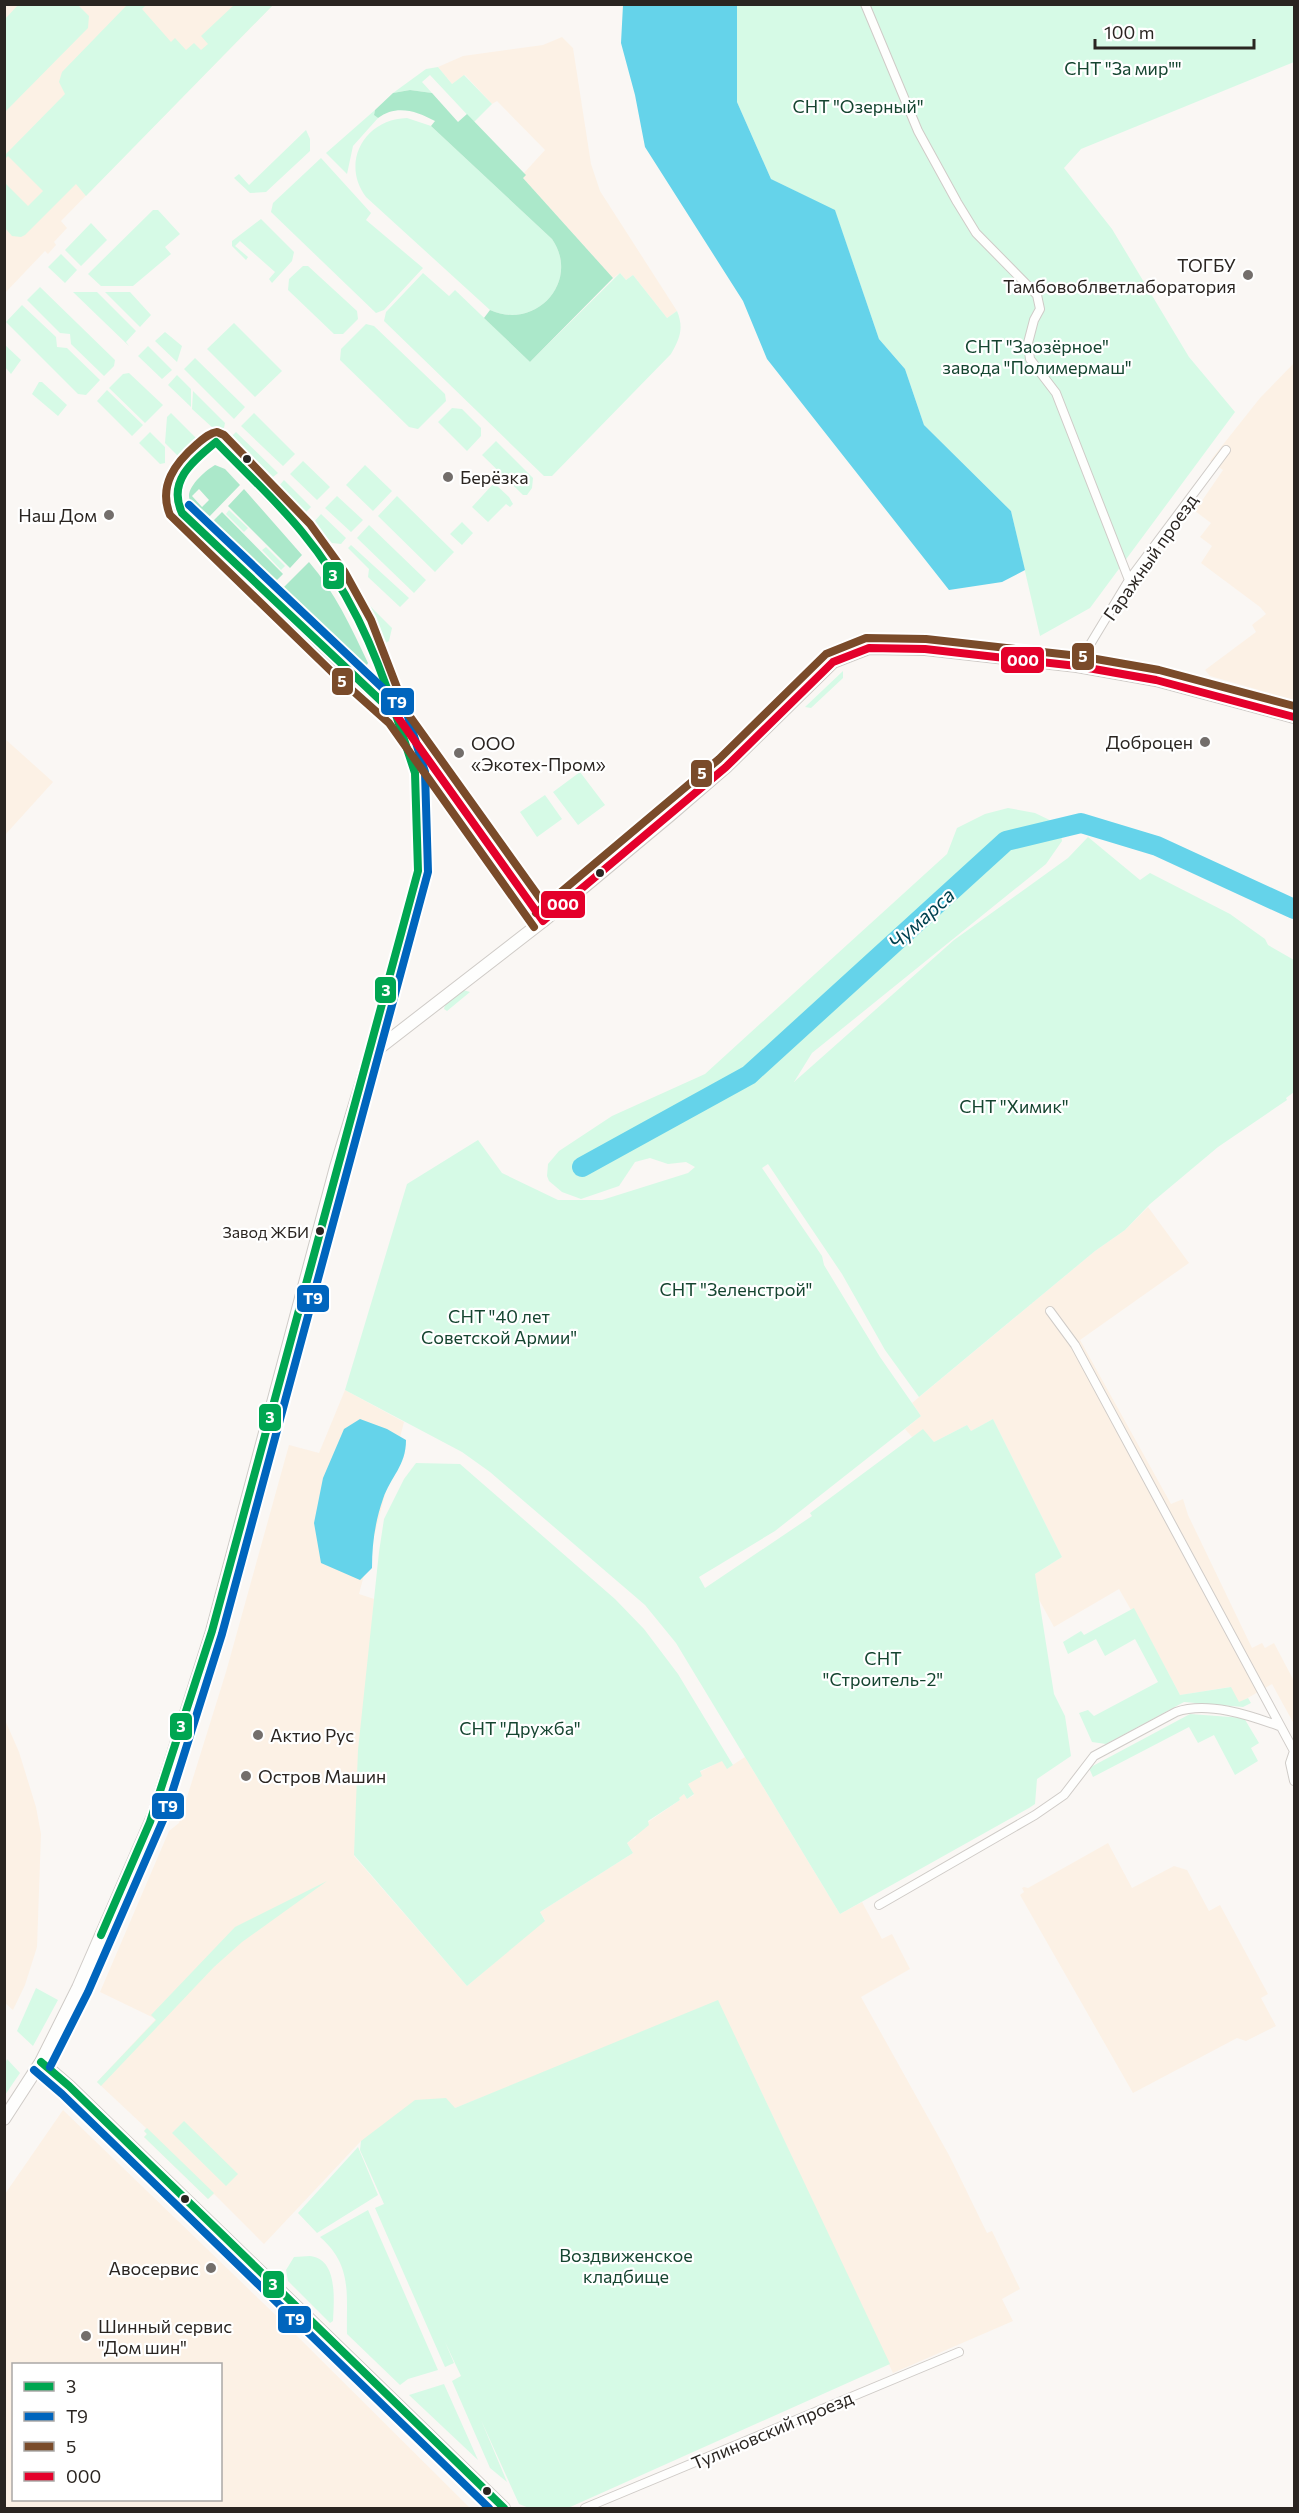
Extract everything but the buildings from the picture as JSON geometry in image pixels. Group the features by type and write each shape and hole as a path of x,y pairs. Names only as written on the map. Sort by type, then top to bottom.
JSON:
{"main road":[{"path":"4,2119 41,2062 78,1988 156,1806 212,1631 336,1167 370,1055 543,921 726,767 833,662 869,648 925,650 1077,666 1156,680 1294,717"},
{"path":"41,2062 69,2086 504,2508"}],"street":[{"path":"865,4 918,131 957,202 976,233 1037,295 1040,309 1034,320 1028,343 1030,359 1056,393 1129,580"},
{"path":"370,1055 418,871 415,773 397,716 362,624 335,577 302,531 216,442 181,477 175,494 179,509 341,666 397,716 543,921"},
{"name":"Гаражный проезд","path":"1077,666 1129,580 1226,450"},
{"path":"1050,1311 1064,1326 1080,1354 1294,1751 1290,1763 1294,1781"},
{"path":"879,1905 1035,1815 1064,1795 1094,1756 1176,1712 1190,1708 1240,1713 1279,1726"},
{"name":"Тулиновский проезд","path":"585,2508 959,2352"}],"shaded area":[{"path":"5,5 273,5 61,221 67,228 54,242 56,245 48,254 45,251 5,293"},
{"path":"562,37 573,48 591,164 600,191 677,311 667,318 633,275 626,280 620,273 613,278 523,178 524,173 545,150 497,101 492,104 465,75 452,84 438,67 463,56 543,45"},
{"path":"1294,363 1294,700 1210,676 1205,670 1256,632 1252,625 1266,614 1260,607 1201,563 1212,546 1200,537 1211,523 1195,511 1223,470 1210,461 1260,398"},
{"path":"4,738 53,782 5,835 4,835"},
{"path":"1148,1207 1189,1263 1080,1340 1171,1504 1183,1499 1188,1515 1252,1648 1262,1643 1265,1648 1274,1643 1294,1681 1294,1724 1272,1684 1239,1703 1230,1687 1180,1695 1134,1609 1131,1610 1119,1589 1054,1627 1037,1596 1035,1574 1062,1557 993,1419 971,1431 967,1425 934,1442 923,1430 912,1437 905,1429 921,1416 912,1403 1095,1251 1125,1230"},
{"path":"345,1390 404,1422 359,1594 374,1599 354,1856 467,1986 545,1920 540,1912 633,1853 627,1843 636,1837 634,1835 648,1822 680,1800 678,1798 684,1794 687,1799 694,1795 688,1784 700,1772 723,1760 728,1768 745,1757 840,1914 862,1902 882,1939 892,1934 910,1969 861,1997 950,2157 987,2233 992,2231 1020,2289 1002,2299 1013,2321 893,2373 744,2055 620,2042 455,2108 361,2141 264,2244 214,2194 208,2199 144,2137 147,2134 144,2131 146,2128 97,2082 156,2019 100,1992 169,1831 179,1823 226,1672 289,1445 319,1453"},
{"path":"5,1720 19,1752 36,1807 41,1834 37,1947 25,1985 13,2010 4,2002"},
{"path":"1108,1843 1132,1888 1174,1866 1187,1870 1209,1911 1220,1905 1268,1994 1261,1998 1276,2026 1246,2041 1237,2038 1133,2093 1020,1895 1024,1892 1022,1888 1028,1888"},
{"path":"63,2110 289,2328 470,2508 5,2508 5,2194"}],"green space":[{"path":"19,4 78,5 89,16 88,28 5,112 5,19"},
{"path":"127,5 146,5 142,9 171,42 175,38 186,50 194,43 201,50 208,44 201,36 234,5 273,5 86,196 76,184 25,235 12,236 5,228 5,183 28,206 43,191 8,156 5,159 5,153 65,94 59,82 62,72"},
{"path":"737,5 1294,5 1294,62 1081,149 1064,168 1112,229 1189,357 1235,412 1090,608 1040,636 1011,511 924,425 905,369 879,339 835,211 771,179 737,102"},
{"path":"438,67 452,84 464,75 492,104 474,122 430,75 422,82 432,93 410,90 393,93 426,69"},
{"path":"410,90 432,93 458,122 467,114 526,175 523,178 613,278 530,362 484,318 490,310 507,315 523,314 537,308 549,298 557,285 561,271 560,255 552,239 431,126 435,121 406,110 392,111 378,118 374,115 375,110 393,93"},
{"path":"375,110 374,115 378,118 353,146 347,174 326,153"},
{"path":"407,118 431,126 552,239 560,255 561,271 557,285 549,298 537,308 523,314 507,315 490,310 366,197 359,184 356,170 356,157 361,145 379,126 392,120"},
{"path":"306,130 310,139 310,151 266,192 250,193 234,178 239,174 249,185"},
{"path":"321,158 371,213 366,220 423,268 384,310 376,313 271,212 273,203"},
{"path":"153,210 158,210 180,234 165,247 171,254 133,286 101,286 88,274"},
{"path":"261,219 294,252 292,261 272,283 269,279 275,272 240,241 235,246 248,257 246,260 232,246 232,241"},
{"path":"91,223 107,240 81,266 65,250"},
{"path":"61,254 77,270 65,283 48,267"},
{"path":"303,266 308,266 357,311 358,319 343,334 334,334 288,290 289,279"},
{"path":"423,273 449,296 455,290 530,362 620,273 626,280 633,275 667,318 677,311 680,333 671,354 552,476 544,476 384,321 386,312"},
{"path":"40,287 115,360 114,366 104,376 71,344 70,334 60,333 27,300"},
{"path":"73,292 97,292 136,331 126,342 129,346"},
{"path":"105,292 130,292 151,315 140,327"},
{"path":"22,305 56,337 57,347 67,348 100,380 86,395 78,394 6,322"},
{"path":"234,323 282,371 255,397 207,349"},
{"path":"366,324 374,326 445,394 446,401 418,429 409,427 340,360 341,349"},
{"path":"165,332 182,346 177,362 155,341"},
{"path":"4,344 21,360 11,374 5,367"},
{"path":"148,346 172,370 162,379 138,356"},
{"path":"195,358 245,407 234,419 184,369"},
{"path":"129,373 163,405 145,423 109,388 123,374"},
{"path":"177,375 191,389 191,407 168,385"},
{"path":"39,382 42,382 67,405 58,416 32,394"},
{"path":"107,390 143,425 132,436 97,401"},
{"path":"193,391 225,423 224,428 214,429 192,409"},
{"path":"452,408 462,409 481,428 481,436 467,451 438,422"},
{"path":"171,413 196,438 178,456 165,443 167,417"},
{"path":"254,413 295,454 283,466 241,426"},
{"path":"150,432 165,447 165,463 160,464 139,443"},
{"path":"236,432 278,473 273,477 232,436"},
{"path":"496,441 533,478 532,488 527,495 523,495 482,455"},
{"path":"303,461 330,487 317,500 290,474"},
{"path":"215,465 225,469 240,485 207,519 193,505 189,496 197,480","holes":["199,489 209,500 202,507 192,496"]},
{"path":"365,465 392,491 373,511 346,485"},
{"path":"284,480 311,507 306,512 297,511 278,493 278,487"},
{"path":"494,483 513,504 510,507 506,504 488,522 472,507"},
{"path":"244,489 302,555 290,568 228,506"},
{"path":"337,496 363,520 351,532 325,508"},
{"path":"397,496 454,552 435,572 378,516"},
{"path":"229,510 248,528 244,532 226,514"},
{"path":"222,512 283,574 272,585 211,523"},
{"path":"321,514 346,538 341,544 332,543 313,523"},
{"path":"462,522 473,533 462,545 450,534"},
{"path":"369,525 426,580 414,593 357,538"},
{"path":"351,545 409,598 400,607 368,577 369,569 348,548"},
{"path":"266,547 285,566 281,570 262,550"},
{"path":"309,562 335,598 355,636 368,663 363,672 359,672 279,592"},
{"path":"357,593 392,628 389,641 384,644 378,641 355,595"},
{"path":"843,671 843,678 811,708 805,707"},
{"path":"580,772 605,805 578,825 553,792"},
{"path":"545,795 562,819 537,837 520,812"},
{"path":"1008,808 1035,813 1060,825 1062,841 1046,864 812,1053 794,1082 954,940 1068,858 1088,837 1140,880 1150,873 1230,914 1265,939 1268,945 1294,960 1294,1092 1286,1098 1287,1100 1218,1147 1150,1204 1125,1230 1095,1251 919,1397 885,1350 842,1274 768,1164 762,1168 822,1256 824,1265 880,1357 921,1416 775,1531 699,1577 705,1588 812,1516 810,1513 923,1429 934,1442 967,1425 971,1431 993,1419 1062,1557 1035,1574 1054,1694 1065,1716 1071,1756 1037,1779 1035,1804 840,1914 676,1643 645,1605 490,1472 462,1452 345,1390 407,1184 478,1140 502,1173 558,1200 602,1200 688,1173 695,1167 686,1162 668,1164 650,1158 635,1162 619,1186 581,1199 562,1192 549,1181 547,1176 548,1164 559,1151 612,1116 705,1074 947,854 957,828 985,814"},
{"path":"463,990 470,992 447,1011 444,1009 445,1005"},
{"name":"СНТ \"Дружба\"","path":"416,1463 460,1464 615,1599 644,1629 678,1674 733,1765 727,1769 722,1761 700,1771 702,1776 688,1784 694,1794 687,1799 684,1794 679,1798 680,1800 648,1821 649,1825 627,1843 633,1853 540,1912 545,1921 467,1986 354,1855 358,1750 384,1519 404,1479"},
{"path":"1134,1608 1180,1695 1231,1687 1239,1702 1248,1698 1251,1703 1243,1707 1184,1702 1106,1744 1092,1742 1079,1713 1088,1710 1094,1716 1158,1682 1135,1639 1105,1656 1096,1639 1068,1654 1063,1642 1081,1631 1084,1635"},
{"path":"1190,1714 1244,1718 1259,1743 1251,1748 1258,1761 1235,1775 1214,1735 1198,1743 1189,1727 1093,1777 1089,1768"},
{"path":"327,1881 242,1942 214,1967 101,2086 97,2082 156,2020 151,2015 235,1927"},
{"path":"36,1988 58,2000 33,2046 17,2031"},
{"name":"Воздвиженское кладбище","path":"718,2000 890,2364 568,2508 529,2508 519,2504 481,2420 507,2482 490,2468 452,2381 461,2376 445,2342 454,2363 445,2367 375,2208 384,2204 360,2150 361,2141 415,2100 446,2098 455,2108"},
{"path":"7,2059 20,2073 5,2095 5,2064"},
{"path":"184,2121 238,2174 226,2186 172,2133"},
{"path":"147,2128 214,2193 208,2199 144,2137 147,2134 144,2131"},
{"path":"358,2147 378,2195 317,2233 298,2213"},
{"path":"368,2210 438,2370 408,2379 400,2385 347,2334 347,2293 343,2270 331,2248 320,2237"},
{"path":"310,2256 326,2264 330,2272 334,2302 333,2321 330,2323 288,2281 286,2270 294,2257"},
{"path":"444,2384 478,2460 409,2395"}],"water":[{"path":"623,5 737,5 737,102 771,179 835,210 879,339 905,369 924,425 1011,511 1025,570 1002,582 949,590 767,359 743,301 645,147 635,95 621,43"},
{"path":"360,1419 387,1429 406,1440 404,1457 386,1491 378,1516 373,1542 372,1568 360,1580 321,1563 314,1523 323,1478 344,1429"}],"waterway":[{"name":"Чумарса","path":"582,1167 749,1075 1006,841 1081,823 1157,846 1294,909"}],"transit line":[{"name":"5","path":"534,927 389,723 334,674 170,515 166,494 171,476 182,459 206,436 217,432 224,435 310,524 344,571 371,620 406,711 552,915"},
{"name":"3","path":"216,442 292,520 333,574 369,642 396,715 182,513 178,502 180,481 191,464 216,442"},
{"name":"Т9","path":"50,2067 88,1992 164,1818 222,1634 428,872 425,772 406,710 189,505"},
{"name":"5","path":"536,913 719,759 826,654 866,638 926,639 1079,656 1159,670 1294,706"},
{"name":"000","path":"397,716 543,921 726,767 833,662 869,648 925,649 1077,666 1156,680 1294,717"},
{"name":"3","path":"396,715 415,773"},
{"name":"3","path":"396,715 415,773"},
{"name":"3","path":"212,1631 418,871 415,773"},
{"name":"3","path":"150,1822 212,1631"},
{"name":"3","path":"150,1822 212,1631"},
{"name":"3","path":"101,1935 150,1822"},
{"name":"3","path":"101,1935 150,1822"},
{"name":"3","path":"41,2062 69,2086 504,2508"},
{"name":"Т9","path":"34,2070 62,2094 489,2508"}],"place":[{"name":"ТОГБУ Тамбовоблветлаборатория","path":"1248,275"},
{"name":"Берёзка","path":"448,477"},
{"name":"Наш Дом","path":"109,515"},
{"name":"Доброцен","path":"1205,742"},
{"name":"ООО «Экотех-Пром»","path":"459,753"},
{"name":"Завод ЖБИ","path":"320,1231"},
{"name":"Актио Рус","path":"258,1735"},
{"name":"Остров Машин","path":"246,1776"},
{"name":"Авосервис","path":"211,2268"},
{"name":"Шинный сервис \"Дом шин\"","path":"86,2336"}],"park label":[{"name":"СНТ \"За мир\"\"","path":"1123,68"},
{"name":"СНТ \"Озерный\"","path":"858,106"},
{"name":"СНТ \"Заозёрное\" завода \"Полимермаш\"","path":"1037,356"},
{"name":"СНТ \"Химик\"","path":"1014,1106"},
{"name":"СНТ \"Зеленстрой\"","path":"736,1289"},
{"name":"СНТ \"40 лет Советской Армии\"","path":"499,1326"},
{"name":"СНТ \"Строитель-2\"","path":"883,1668"}]}
